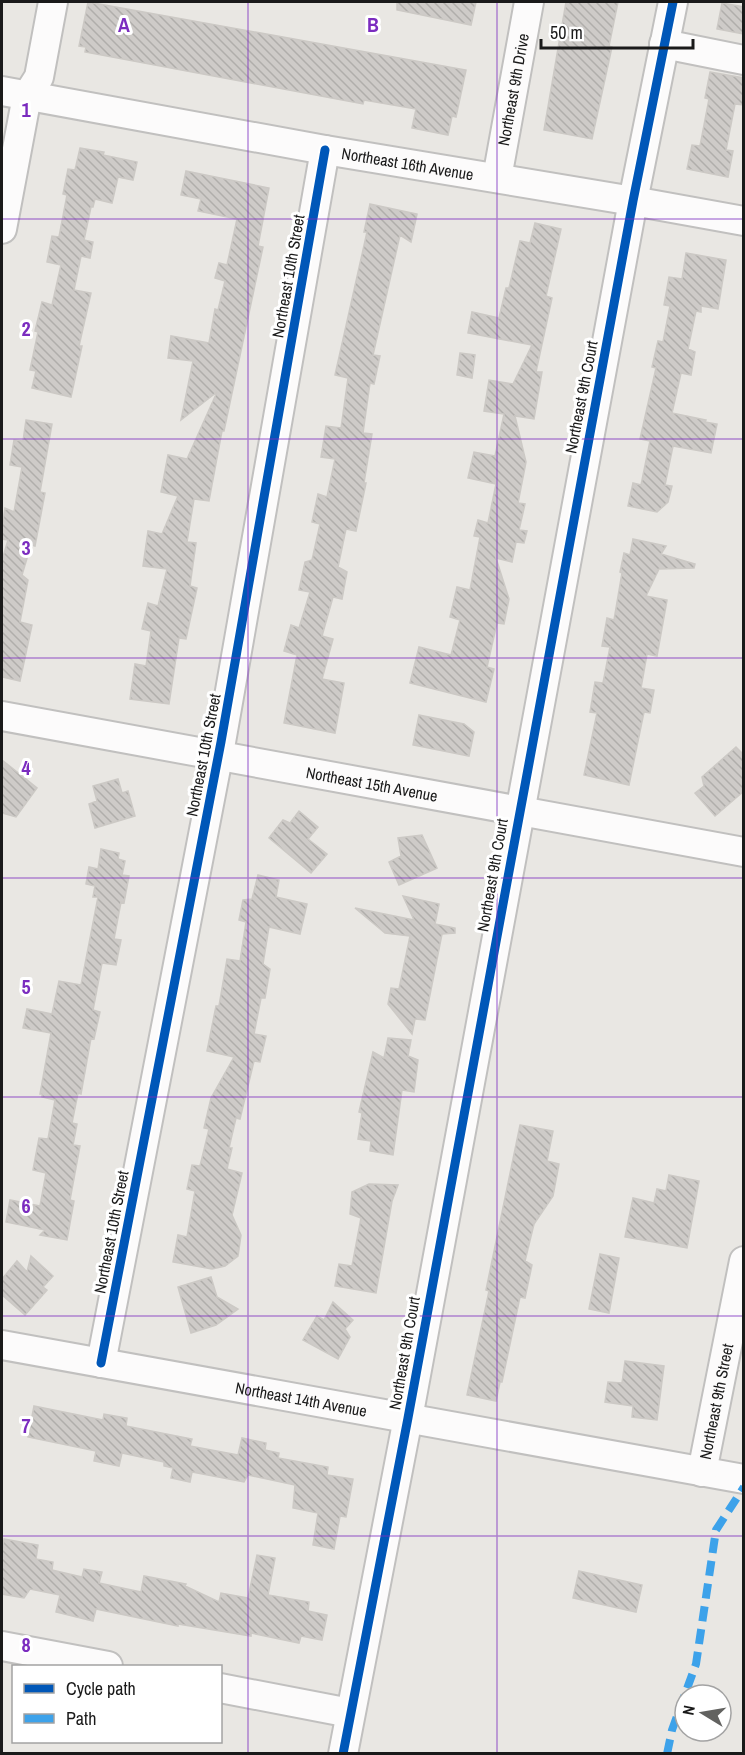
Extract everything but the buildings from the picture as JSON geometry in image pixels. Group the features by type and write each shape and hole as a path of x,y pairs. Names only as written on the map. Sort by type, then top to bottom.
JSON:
{"street":[{"path":"2,229 14,94 39,77 52,2"},
{"name":"Northeast 9th Drive","path":"497,178 530,2"},
{"name":"Northeast 9th Court","path":"343,1754 408,1418 633,201 673,2"},
{"path":"664,44 744,60"},
{"name":"Northeast 16th Avenue","path":"14,94 325,150 744,221"},
{"name":"Northeast 10th Street","path":"101,1363 219,755 325,150"},
{"name":"Northeast 15th Avenue","path":"2,716 744,852"},
{"name":"Northeast 9th Street","path":"702,1472 744,1261"},
{"name":"Northeast 14th Avenue","path":"2,1346 744,1479"},
{"path":"2,1646 103,1665"},
{"path":"222,1688 350,1713"}],"marked path":[{"path":"667,1754 672,1730 696,1664 716,1530 744,1487"}],"cycle path":[{"path":"343,1754 408,1418 633,201 673,2"},
{"path":"101,1363 221,742 325,150"}]}
